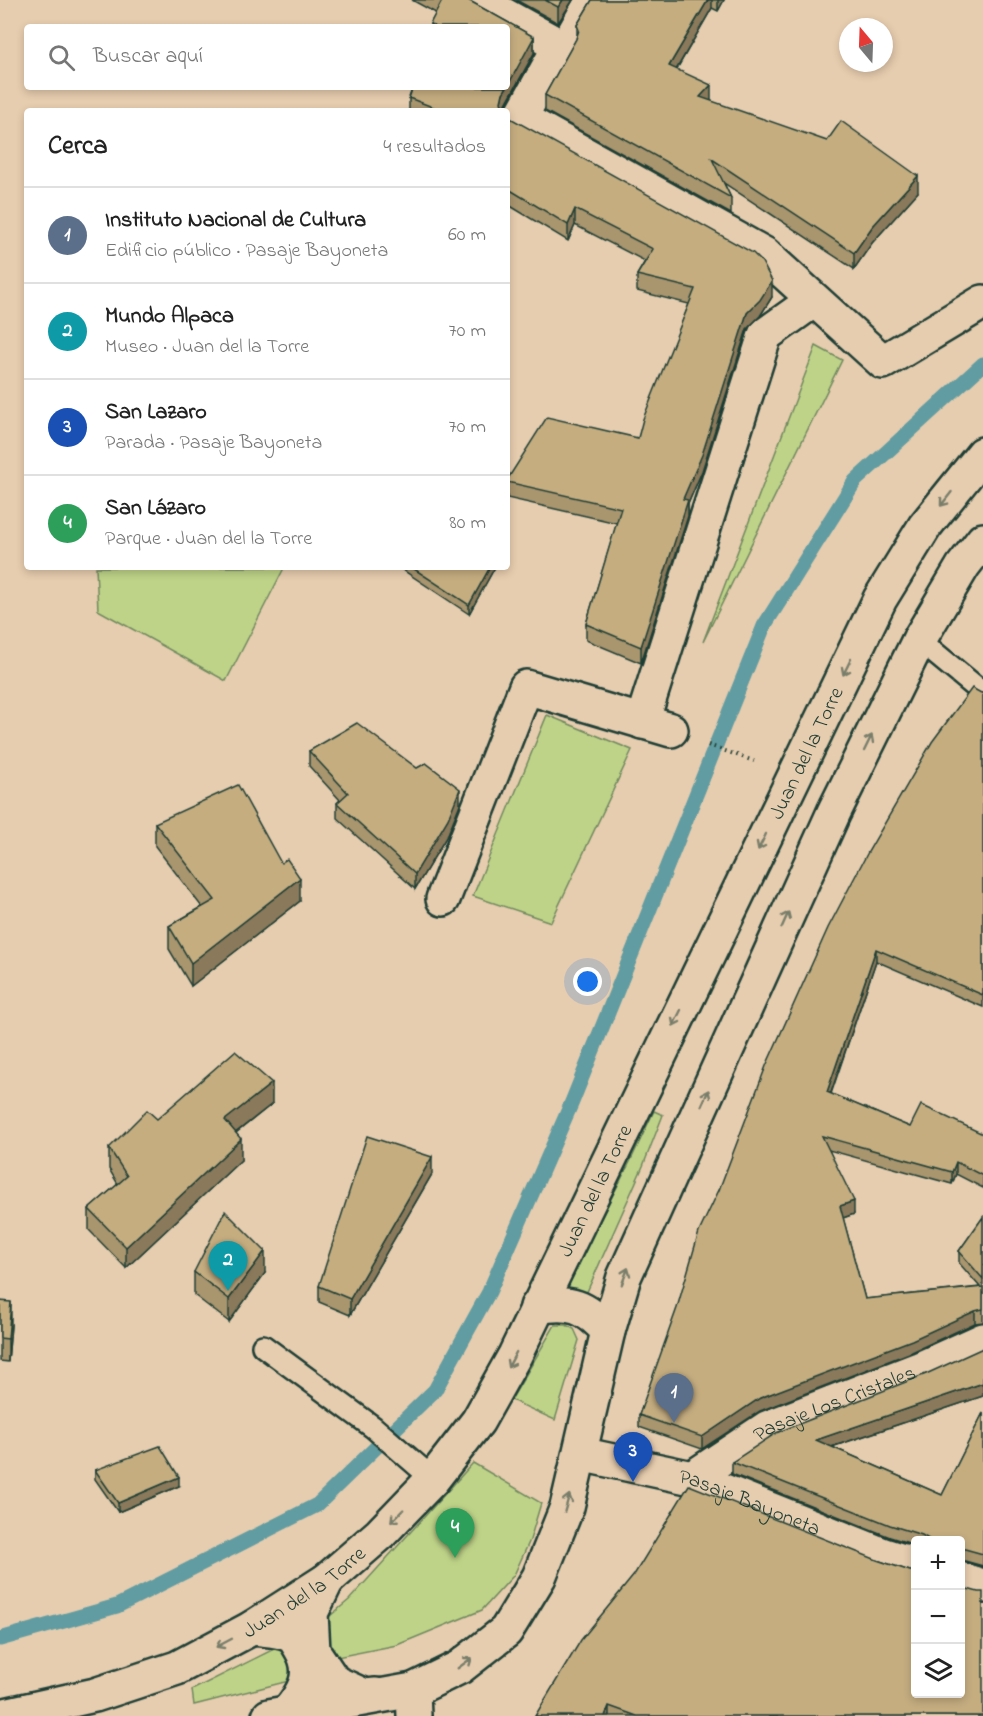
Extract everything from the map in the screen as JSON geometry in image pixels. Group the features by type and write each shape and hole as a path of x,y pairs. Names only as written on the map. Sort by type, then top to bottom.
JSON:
{"main road":[{"path":"477,0 560,46 520,118 764,254 883,362 983,302"},
{"path":"442,899 526,687 656,726 765,335 814,300"},
{"name":"Juan del la Torre","path":"0,1716 94,1695 177,1668 252,1628 327,1580 380,1534 433,1479 478,1421 515,1355 880,599 925,526 983,454"},
{"path":"278,1714 413,1703 506,1631 539,1577 567,1507 608,1332 624,1277 834,812 919,640 963,566 983,540"},
{"path":"537,1307 558,1303 576,1307 593,1315 608,1332"},
{"name":"Pasaje Los Cristales","path":"692,1478 767,1428 919,1369 983,1340"},
{"name":"Pasaje Bayoneta","path":"580,1454 692,1478 911,1564"},
{"path":"327,1580 311,1613 313,1651 333,1682 365,1696 413,1703"},
{"path":"965,1581 983,1586"},
{"path":"252,1628 278,1631 292,1636 305,1655 308,1675 302,1696 278,1714"}],"lane":[{"path":"560,46 586,0"},
{"path":"919,640 983,693"},
{"path":"263,1346 374,1427 433,1479"}],"path":[{"path":"707,745 761,764"}],"green space":[{"path":"816,346 842,360 703,642"},
{"path":"96,570 283,570 226,681 98,610"},
{"path":"547,715 632,750 551,922 473,896"},
{"path":"654,1111 663,1115 586,1294 566,1286 630,1162"},
{"path":"555,1325 566,1325 574,1329 579,1340 555,1420 511,1400"},
{"path":"473,1463 541,1503 530,1540 514,1575 482,1610 397,1645 337,1657 325,1644 324,1621 349,1600"},
{"path":"284,1647 296,1658 289,1681 194,1705 192,1690 276,1648"}],"building":[{"path":"468,0 534,37 510,81 510,24 430,24 442,1"},
{"path":"545,0 563,0 558,7"},
{"path":"592,0 708,0 669,66 711,85 700,97 827,141 841,121 918,176 872,227 854,253 712,159 731,198 545,95 576,39 579,30 577,25"},
{"path":"412,90 505,90 501,102 503,108 435,108 409,98"},
{"path":"510,118 753,253 762,262 772,281 760,300 747,313 702,455 683,499 688,500 641,647 586,624 621,508 510,483 510,475 547,417 638,438 643,419 695,289 637,275 653,249 575,209 568,225 510,190"},
{"path":"416,570 488,570 469,605"},
{"path":"972,688 983,693 983,995 876,949 827,1092 910,1127 921,1105 983,1134 983,1176 956,1162 952,1172 822,1136 854,1201 840,1206 865,1299 983,1287 983,1309 912,1340 760,1398 702,1437 639,1415 677,1308 699,1232 719,1190 766,1066 828,928 868,852 932,742"},
{"path":"357,723 417,768 426,763 460,789 448,819 415,874 337,803 348,793 309,751"},
{"path":"238,785 281,863 287,859 300,878 191,963 169,926 215,900 155,823"},
{"path":"235,1051 272,1083 225,1120 241,1139 126,1247 89,1209 127,1176 109,1148 147,1110 157,1119"},
{"path":"367,1136 432,1157 350,1299 319,1286"},
{"path":"225,1211 265,1251 229,1299 194,1272"},
{"path":"983,1217 983,1279 959,1251"},
{"path":"0,1301 11,1302 8,1339 0,1338"},
{"path":"983,1348 983,1383 816,1440 942,1495 983,1413 983,1554 965,1549 965,1536 924,1536 890,1525 732,1462 776,1433 926,1374"},
{"path":"160,1446 179,1477 118,1503 95,1470"},
{"path":"689,1485 877,1560 911,1571 911,1698 965,1698 965,1588 983,1592 983,1716 637,1716 609,1706 605,1716 535,1716 581,1640 634,1575"}],"waterway":[{"path":"0,1639 117,1606 317,1505 435,1390 489,1292 572,1102 764,626 855,481 983,364"}],"place":[{"name":"Mundo Alpaca","path":"228,1291"},
{"name":"Instituto Nacional de Cultura","path":"674,1423"},
{"name":"San Lazaro","path":"633,1482"},
{"name":"San Lázaro","path":"455,1558"}]}
